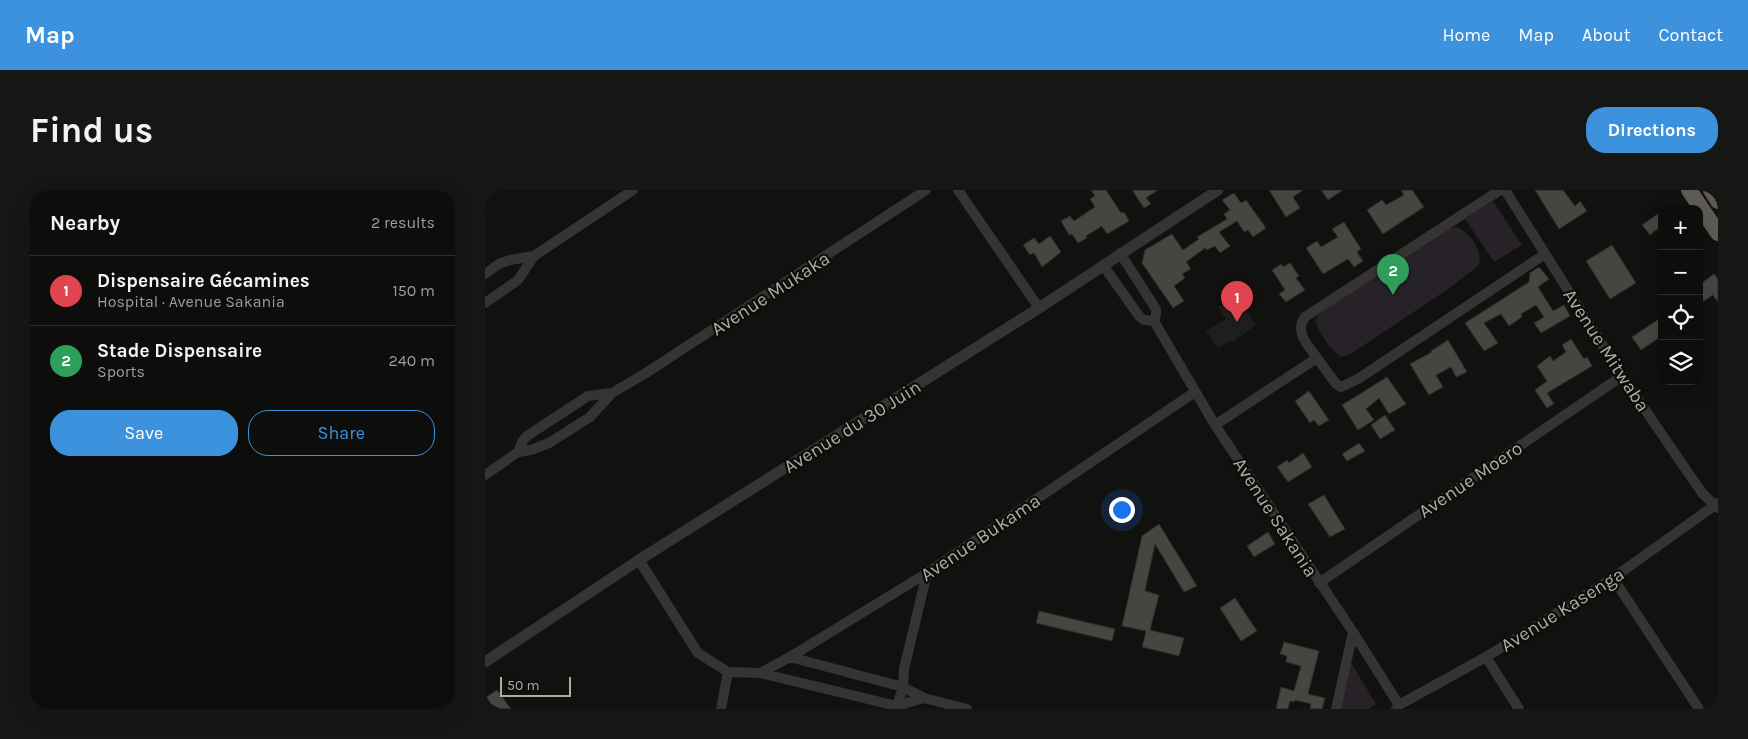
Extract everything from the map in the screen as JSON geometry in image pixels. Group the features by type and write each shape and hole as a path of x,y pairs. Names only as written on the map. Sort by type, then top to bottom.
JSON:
{"highway":[{"path":"1689,190 1718,233"},
{"path":"1711,190 1718,201"}],"street":[{"path":"485,304 518,280 534,256 633,190"},
{"name":"Avenue Mukaka","path":"485,475 518,452 531,450 549,443 591,417 612,393 647,374 926,190"},
{"path":"958,190 1039,308"},
{"name":"Avenue du 30 Juin","path":"485,662 639,560 1039,308 1218,190"},
{"path":"1500,190 1305,317 1300,326 1301,335 1317,358 1336,384 1341,387 1347,385 1364,376 1545,254"},
{"name":"Avenue Mitwaba","path":"1505,190 1622,376 1703,494 1717,505"},
{"path":"1103,265 1139,316 1144,320 1154,321 1156,309 1120,253"},
{"path":"485,274 499,264 534,256"},
{"name":"Avenue Sakania","path":"1154,321 1215,425 1353,632 1398,707"},
{"path":"1215,425 1317,358"},
{"name":"Avenue Moero","path":"1319,583 1622,376"},
{"name":"Avenue Bukama","path":"760,673 790,657 927,573 1195,392"},
{"name":"Avenue Mukaka","path":"518,452 527,436 588,396 612,393"},
{"name":"Avenue Kasenga","path":"1398,707 1485,657 1613,578 1717,505"},
{"path":"639,560 698,653 728,672 760,673 897,706 924,698"},
{"path":"897,706 903,687 904,669 927,573"},
{"path":"1613,578 1699,709"},
{"path":"1336,709 1353,632"},
{"path":"790,657 903,687 924,698 967,709"},
{"path":"1485,657 1519,709"},
{"path":"721,709 728,672"}],"shaded area":[{"path":"1493,201 1522,245 1494,262 1465,219"},
{"path":"1456,227 1466,233 1474,242 1479,254 1479,265 1451,287 1349,355 1341,357 1325,340 1319,330 1315,320 1321,311 1448,229"},
{"path":"1228,301 1235,312 1243,307 1256,325 1232,342 1218,348 1206,331 1226,319 1218,307"},
{"path":"1350,661 1376,704 1369,709 1338,709"}],"building":[{"path":"1091,190 1106,190 1121,213 1124,212 1129,221 1107,234 1102,226 1078,243 1072,234 1069,235 1061,221 1070,216 1074,221 1095,207 1090,199 1095,196"},
{"path":"1132,190 1158,190 1146,198 1151,204 1144,208"},
{"path":"1269,190 1303,190 1293,197 1300,208 1286,217"},
{"path":"1321,190 1343,190 1328,200"},
{"path":"1401,190 1412,190 1424,207 1383,234 1367,210 1382,200 1386,205 1404,195"},
{"path":"1535,190 1563,190 1575,206 1580,201 1587,211 1559,229"},
{"path":"1234,193 1241,203 1246,200 1266,228 1253,237 1248,230 1244,232 1237,221 1219,232 1230,246 1220,253 1215,246 1207,250 1205,248 1186,262 1191,269 1182,274 1185,278 1174,286 1184,301 1173,308 1142,263 1145,250 1172,234 1183,250 1199,239 1197,237 1227,219 1224,214 1230,210 1222,200"},
{"path":"1658,214 1658,230 1657,229 1650,235 1642,225"},
{"path":"1344,222 1361,249 1357,252 1363,261 1354,267 1348,259 1323,274 1306,248 1317,241 1321,247 1338,237 1332,229"},
{"path":"1050,236 1061,252 1042,267 1034,253 1030,255 1023,245 1034,238 1039,244"},
{"path":"1612,245 1636,283 1610,299 1586,261"},
{"path":"1290,263 1299,276 1296,278 1305,290 1286,302 1279,294 1285,290 1272,270 1281,264 1283,267"},
{"path":"1540,268 1549,279 1538,287 1553,311 1564,305 1570,316 1541,333 1534,323 1544,317 1536,305 1521,314 1522,317 1509,326 1501,314 1484,323 1498,343 1484,351 1465,323 1529,282 1530,273"},
{"path":"1714,274 1718,279 1718,302 1713,295 1703,301 1703,282"},
{"path":"1658,320 1658,339 1641,350 1632,337"},
{"path":"1571,339 1584,359 1587,357 1592,366 1547,393 1554,404 1547,408 1535,390 1547,381 1537,366 1550,356 1553,361 1566,352 1562,345"},
{"path":"1448,340 1467,372 1456,377 1451,367 1436,375 1443,387 1429,395 1410,364 1432,352"},
{"path":"1387,377 1406,404 1389,414 1379,398 1366,409 1374,420 1358,430 1342,405"},
{"path":"1309,391 1329,420 1319,426 1314,420 1310,423 1295,401"},
{"path":"1385,415 1395,430 1380,439 1371,425"},
{"path":"1359,443 1365,451 1347,461 1342,454"},
{"path":"1303,453 1312,467 1288,482 1277,467 1287,460 1289,463"},
{"path":"1324,495 1345,529 1330,537 1308,504"},
{"path":"1159,524 1197,586 1184,592 1155,544 1145,591 1159,595 1150,630 1184,638 1179,656 1142,647 1146,631 1122,626 1142,536"},
{"path":"1268,532 1275,544 1254,557 1247,546"},
{"path":"1235,598 1257,631 1241,641 1220,608"},
{"path":"1039,611 1115,629 1112,641 1036,623"},
{"path":"1284,642 1319,651 1308,694 1325,698 1322,709 1310,709 1311,704 1295,700 1294,702 1290,701 1288,709 1276,709 1281,687 1294,691 1301,666 1286,662 1287,656 1280,654"},
{"path":"497,690 511,709 485,709 485,698"}],"place":[{"name":"Stade Dispensaire","path":"1393,295"},
{"name":"Dispensaire Gécamines","path":"1237,322"}]}
